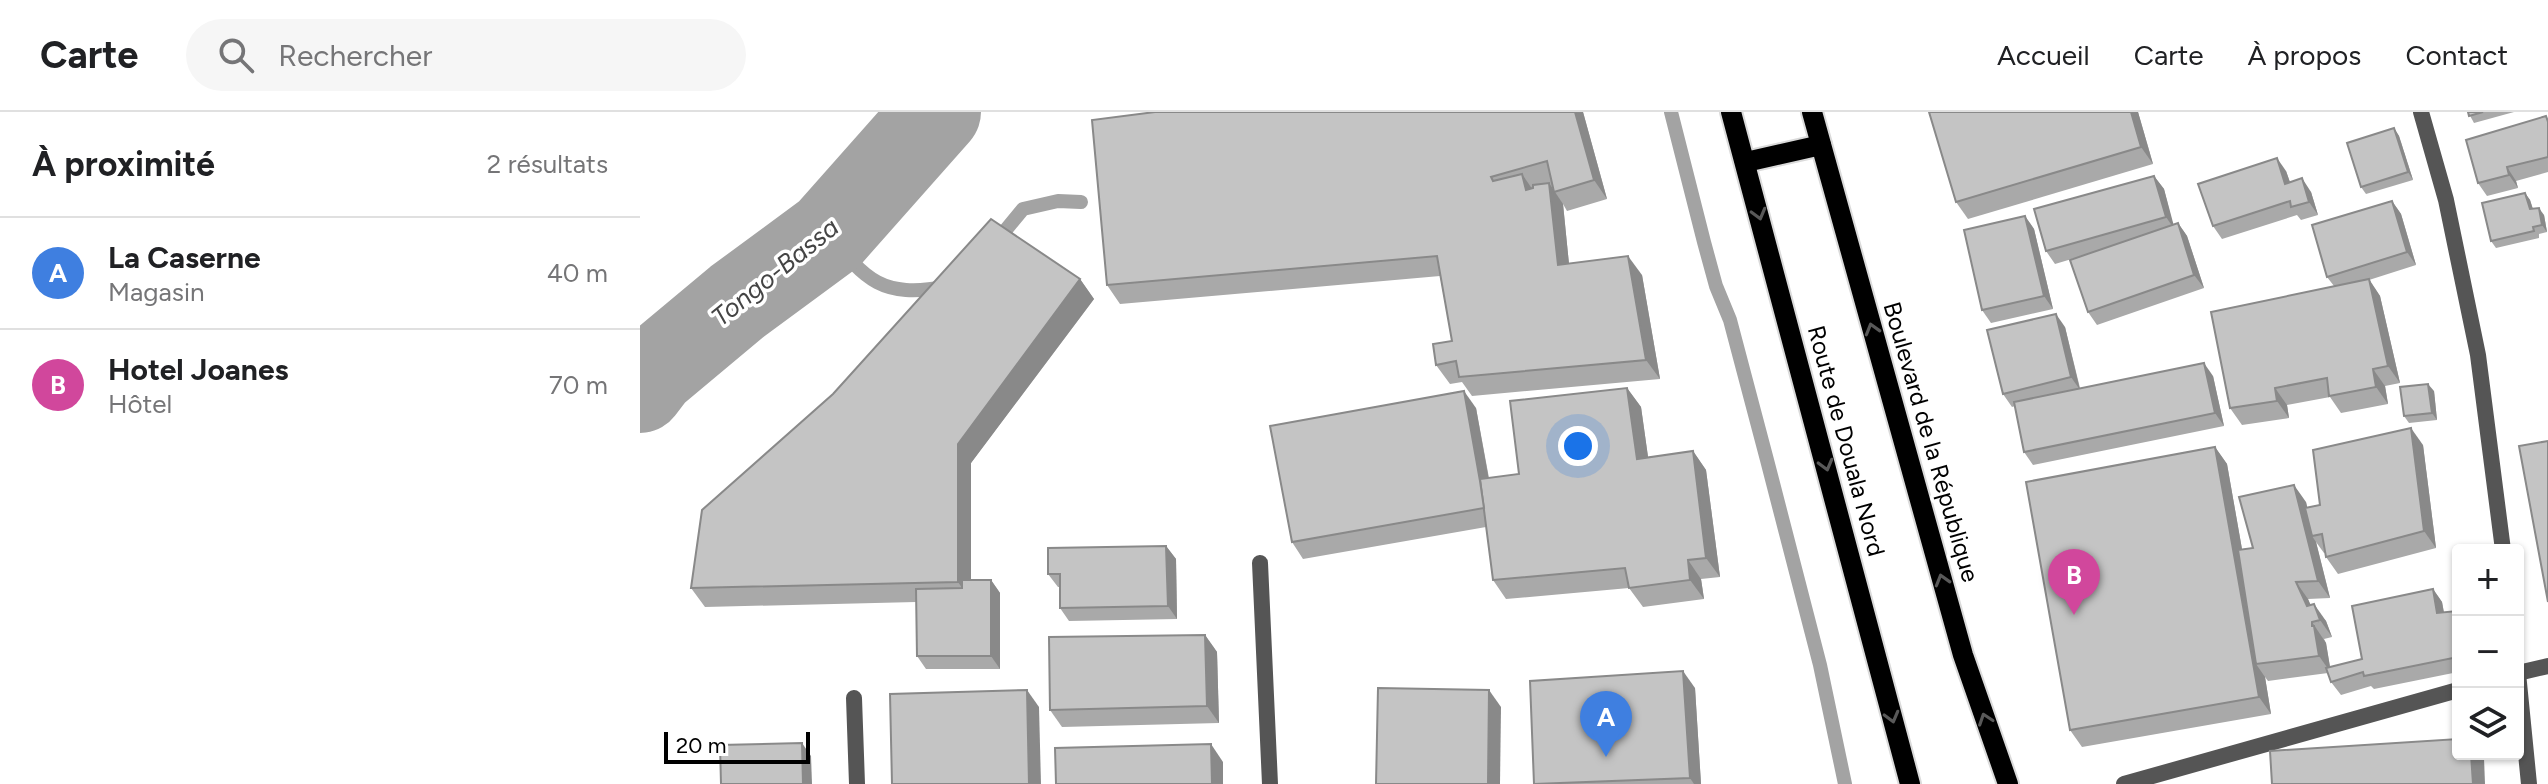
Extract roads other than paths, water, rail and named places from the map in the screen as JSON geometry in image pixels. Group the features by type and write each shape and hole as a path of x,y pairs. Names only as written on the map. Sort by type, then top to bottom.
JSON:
{"main road":[{"name":"Route de Douala Nord","path":"1731,112 1910,784"},
{"name":"Boulevard de la République","path":"1812,112 1963,655 2008,784"},
{"path":"1746,162 1821,145"}],"street":[{"path":"2421,112 2446,200 2478,355 2502,544"},
{"path":"1260,563 1270,784"},
{"path":"2524,672 2548,666"},
{"path":"2519,688 2529,784"},
{"path":"2124,784 2452,692"},
{"path":"854,698 857,784"}],"waterway":[{"name":"Tongo-Bassa","path":"640,389 653,372 738,301 829,234 937,112"},
{"path":"1671,112 1716,286 1730,320 1767,460 1820,665 1845,784"},
{"path":"995,243 1023,209 1058,201 1081,202"},
{"path":"829,234 854,264 877,282 906,290 946,287"}],"place":[{"name":"Hotel Joanes","path":"2074,615"},
{"name":"La Caserne","path":"1606,757"}]}
